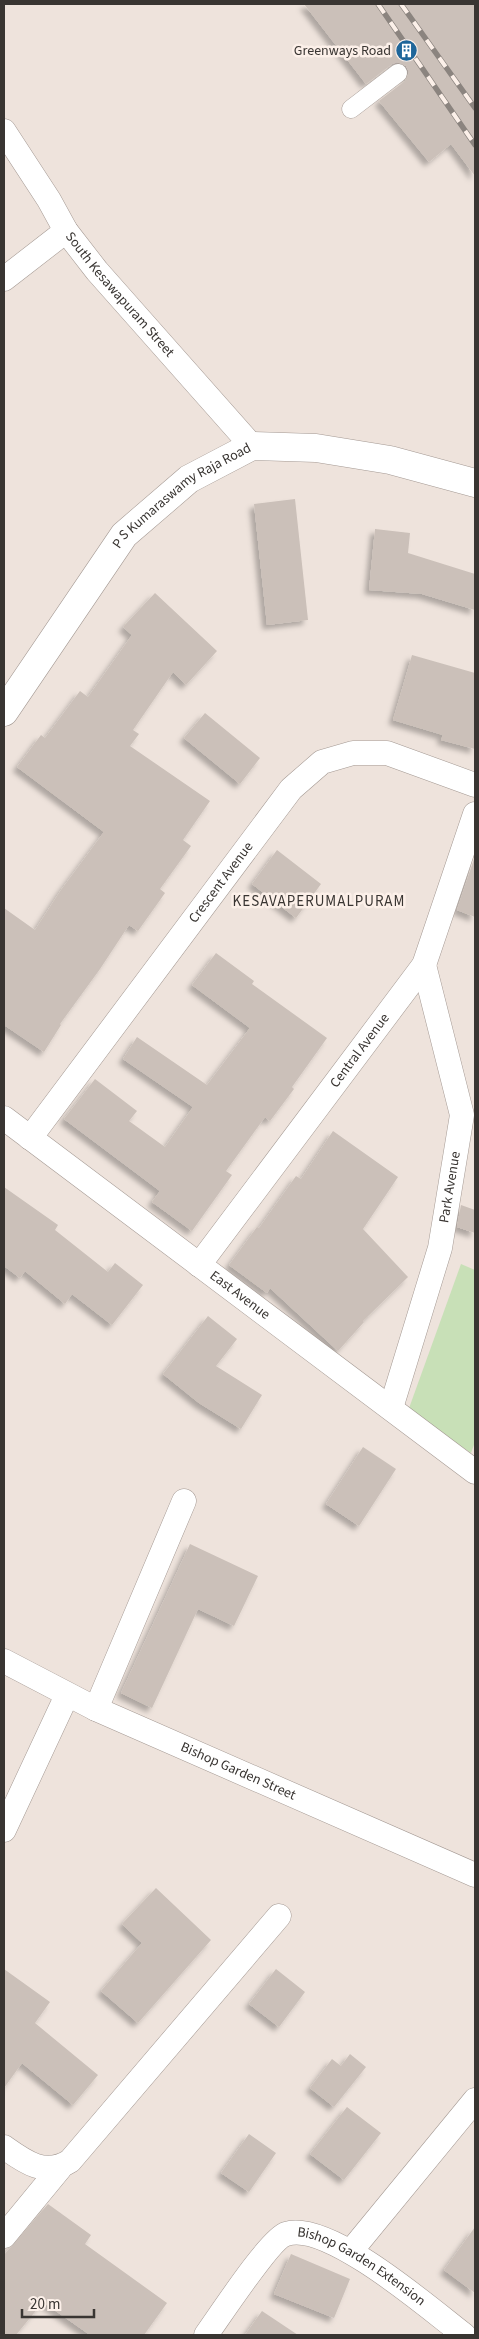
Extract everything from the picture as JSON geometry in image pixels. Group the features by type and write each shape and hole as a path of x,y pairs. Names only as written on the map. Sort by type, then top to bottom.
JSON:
{"street":[{"path":"351,109 398,73"},
{"name":"South Kesawapuram Street","path":"4,131 49,200 66,231 97,271 252,446"},
{"path":"4,279 66,231"},
{"name":"P S Kumaraswamy Raja Road","path":"4,712 124,535 189,479 252,446 316,448 390,460 475,483"},
{"name":"Crescent Avenue","path":"30,1138 291,789 322,762 353,753 387,753 475,785"},
{"name":"Central Avenue","path":"199,1265 424,965 475,814"},
{"name":"Park Avenue","path":"391,1408 440,1248 462,1115 424,965"},
{"name":"East Avenue","path":"4,1118 475,1472"},
{"path":"96,1709 184,1501"},
{"name":"Bishop Garden Street","path":"4,1661 96,1709 475,1875"},
{"path":"4,1830 67,1695"},
{"path":"4,2236 60,2168 70,2160 279,1916"},
{"path":"351,2251 475,2100"},
{"path":"4,2147 36,2167 60,2168"},
{"name":"Bishop Garden Extension","path":"206,2335 268,2250 285,2234 310,2233 351,2251 464,2335"}],"green space":[{"path":"461,1264 475,1270 475,1442 471,1453 408,1411"}],"building":[{"name":"Greenways Road","path":"304,4 475,4 475,176 451,144 429,162 379,101 405,81 409,72 406,66 397,62 392,64 366,84"},
{"path":"295,499 308,620 267,625 254,504"},
{"path":"375,529 410,533 408,553 475,574 475,610 422,594 369,590"},
{"path":"155,593 217,651 186,685 173,672 133,730 139,734 130,746 210,801 183,840 191,846 160,889 165,893 138,931 129,925 60,1024 44,1052 4,1025 4,908 35,930 61,890 104,832 17,767 41,735 45,738 80,691 88,697 132,635 123,627"},
{"path":"412,655 475,673 475,749 441,740 443,735 393,720"},
{"path":"205,713 260,758 240,784 184,738"},
{"path":"277,850 321,884 296,918 252,884"},
{"path":"475,856 475,917 457,910"},
{"path":"216,953 254,981 252,984 327,1038 292,1087 294,1089 270,1121 265,1117 226,1171 232,1175 192,1231 152,1202 160,1191 64,1119 95,1079 137,1111 129,1121 165,1147 193,1107 123,1059 137,1037 207,1085 250,1028 192,985"},
{"path":"333,1131 398,1177 363,1229 408,1277 363,1321 338,1351 270,1288 267,1293 229,1265 257,1227 259,1228 296,1176 301,1179"},
{"path":"4,1187 58,1225 55,1230 108,1272 115,1263 143,1285 112,1325 72,1294 65,1304 25,1271 20,1278 4,1266"},
{"path":"461,1205 475,1210 475,1233 457,1227"},
{"path":"208,1316 237,1339 216,1366 262,1395 241,1429 199,1403 163,1374"},
{"path":"363,1447 396,1469 359,1526 326,1504"},
{"path":"190,1544 258,1576 234,1626 198,1609 152,1708 121,1693"},
{"path":"156,1888 211,1940 138,2023 101,1991 142,1943 122,1924"},
{"path":"4,1969 50,2002 35,2023 98,2075 73,2105 22,2063 4,2088"},
{"path":"276,1969 305,1992 279,2027 249,2004"},
{"path":"350,2054 366,2067 334,2107 310,2088 332,2059 341,2066"},
{"path":"347,2107 381,2133 344,2180 310,2154"},
{"path":"249,2134 276,2153 249,2192 221,2173"},
{"path":"48,2204 91,2235 85,2244 167,2303 144,2335 90,2335 43,2302 16,2335 4,2335 4,2255"},
{"path":"475,2227 475,2293 444,2270"},
{"path":"291,2254 350,2279 334,2318 274,2294"},
{"path":"262,2311 298,2335 245,2335"}],"railway":[{"path":"378,4 475,145"},
{"path":"401,4 475,108"}],"place":[{"name":"Greenways Road","path":"407,51"}],"district":[{"name":"KESAVAPERUMALPURAM","path":"319,901"}]}
